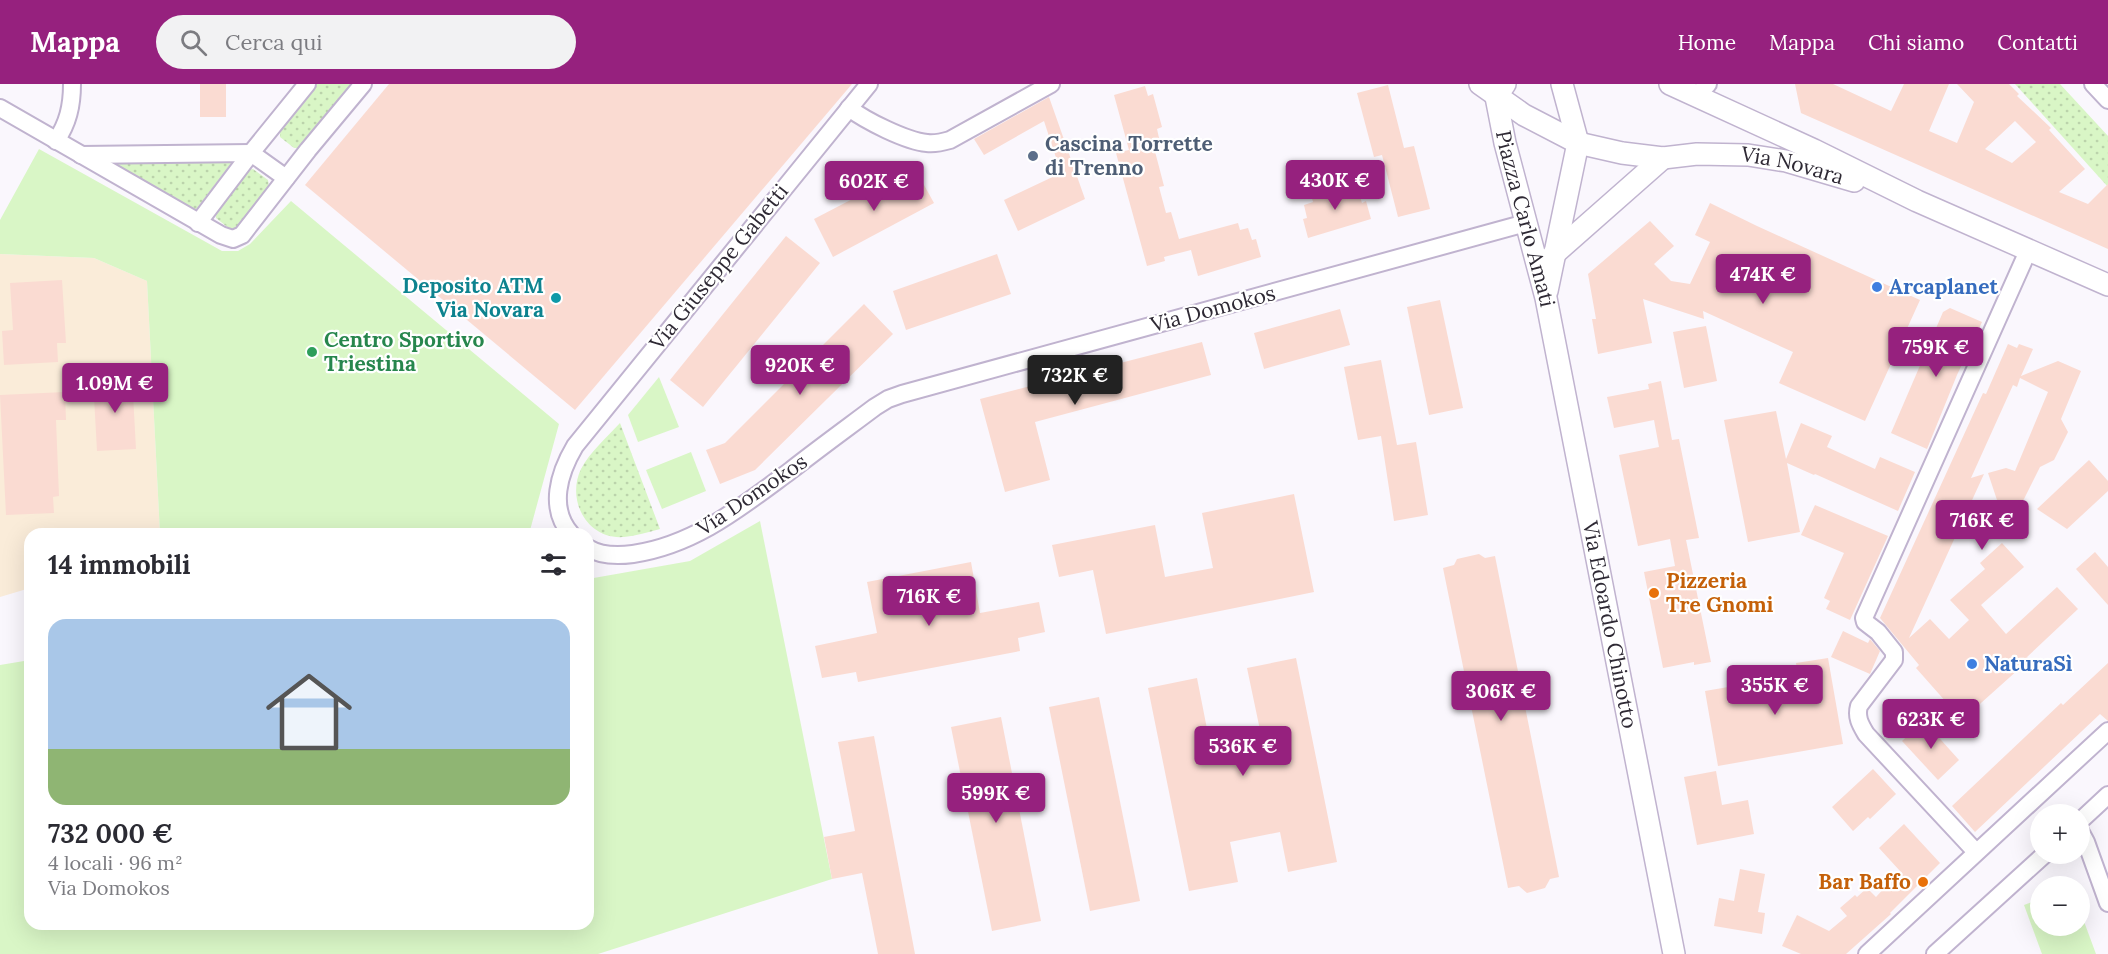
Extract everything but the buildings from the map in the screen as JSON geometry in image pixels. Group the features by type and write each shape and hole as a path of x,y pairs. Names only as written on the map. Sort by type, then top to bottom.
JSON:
{"street":[{"path":"56,141 66,127 70,112 72,84"},
{"path":"198,223 251,153 308,84"},
{"path":"0,108 198,223 233,239 242,235 363,84"},
{"name":"Via Giuseppe Gabetti","path":"566,528 559,515 558,488 566,461 575,446 869,84"},
{"path":"849,108 864,118 914,140 939,143 950,140 1051,84"},
{"name":"Piazza Carlo Amati","path":"1546,298 1553,255 1578,143 1562,84"},
{"path":"1670,84 1702,90"},
{"path":"2093,84 2108,100"},
{"name":"Piazza Carlo Amati","path":"1494,88 1548,129 1578,143 1622,153 1663,158"},
{"name":"Piazza Carlo Amati","path":"1494,88 1546,298"},
{"name":"Via Novara","path":"1702,90 1814,150 1917,201 2108,285"},
{"path":"80,155 251,153 286,178"},
{"name":"Via Novara","path":"1663,158 1725,153 1786,161 1917,201"},
{"name":"Piazza Carlo Amati","path":"1553,255 1663,158"},
{"name":"Via Domokos","path":"594,550 606,554 638,553 672,545 709,528 875,407 902,394 1526,224"},
{"path":"1976,852 1862,727 1857,714 1859,706 1894,660 1894,652 1878,632 1865,622 1864,618 2028,251"},
{"name":"Via Edoardo Chinotto","path":"1546,298 1674,954"},
{"path":"1867,954 2108,731"},
{"path":"2090,812 2108,795"},
{"path":"2090,853 2108,903"},
{"path":"1935,954 2034,864"}],"shaded area":[{"path":"0,254 94,258 147,281 160,528 24,528 24,590 0,597"}],"green space":[{"path":"317,84 354,84 302,148 294,148 280,137 280,130"},
{"path":"2015,84 2060,84 2108,136 2108,187"},
{"name":"Centro Sportivo Triestina","path":"39,149 222,251 238,251 250,244 291,201 559,424 531,528 160,528 147,281 94,258 0,254 0,220"},
{"path":"233,161 194,212 106,162"},
{"path":"253,169 268,180 269,187 239,229 231,230 216,218 215,211 246,170"},
{"path":"659,377 679,427 638,442 628,415"},
{"path":"620,423 660,529 624,537 611,536 590,525 578,505 576,493 581,469"},
{"path":"691,452 706,491 662,509 646,470"},
{"path":"760,521 832,879 598,954 0,954 0,665 24,661 24,930 594,930 594,578 690,561"},
{"path":"2030,903 2030,921 2024,905"},
{"path":"2035,936 2089,936 2096,954 2042,954"}],"place":[{"name":"Cascina Torrette di Trenno","path":"1033,156"},
{"name":"Arcaplanet","path":"1877,287"},
{"name":"Deposito ATM Via Novara","path":"556,298"},
{"name":"Centro Sportivo Triestina","path":"312,352"},
{"name":"Pizzeria Tre Gnomi","path":"1654,593"},
{"name":"NaturaSì","path":"1972,664"},
{"name":"Bar Baffo","path":"1923,882"}]}
